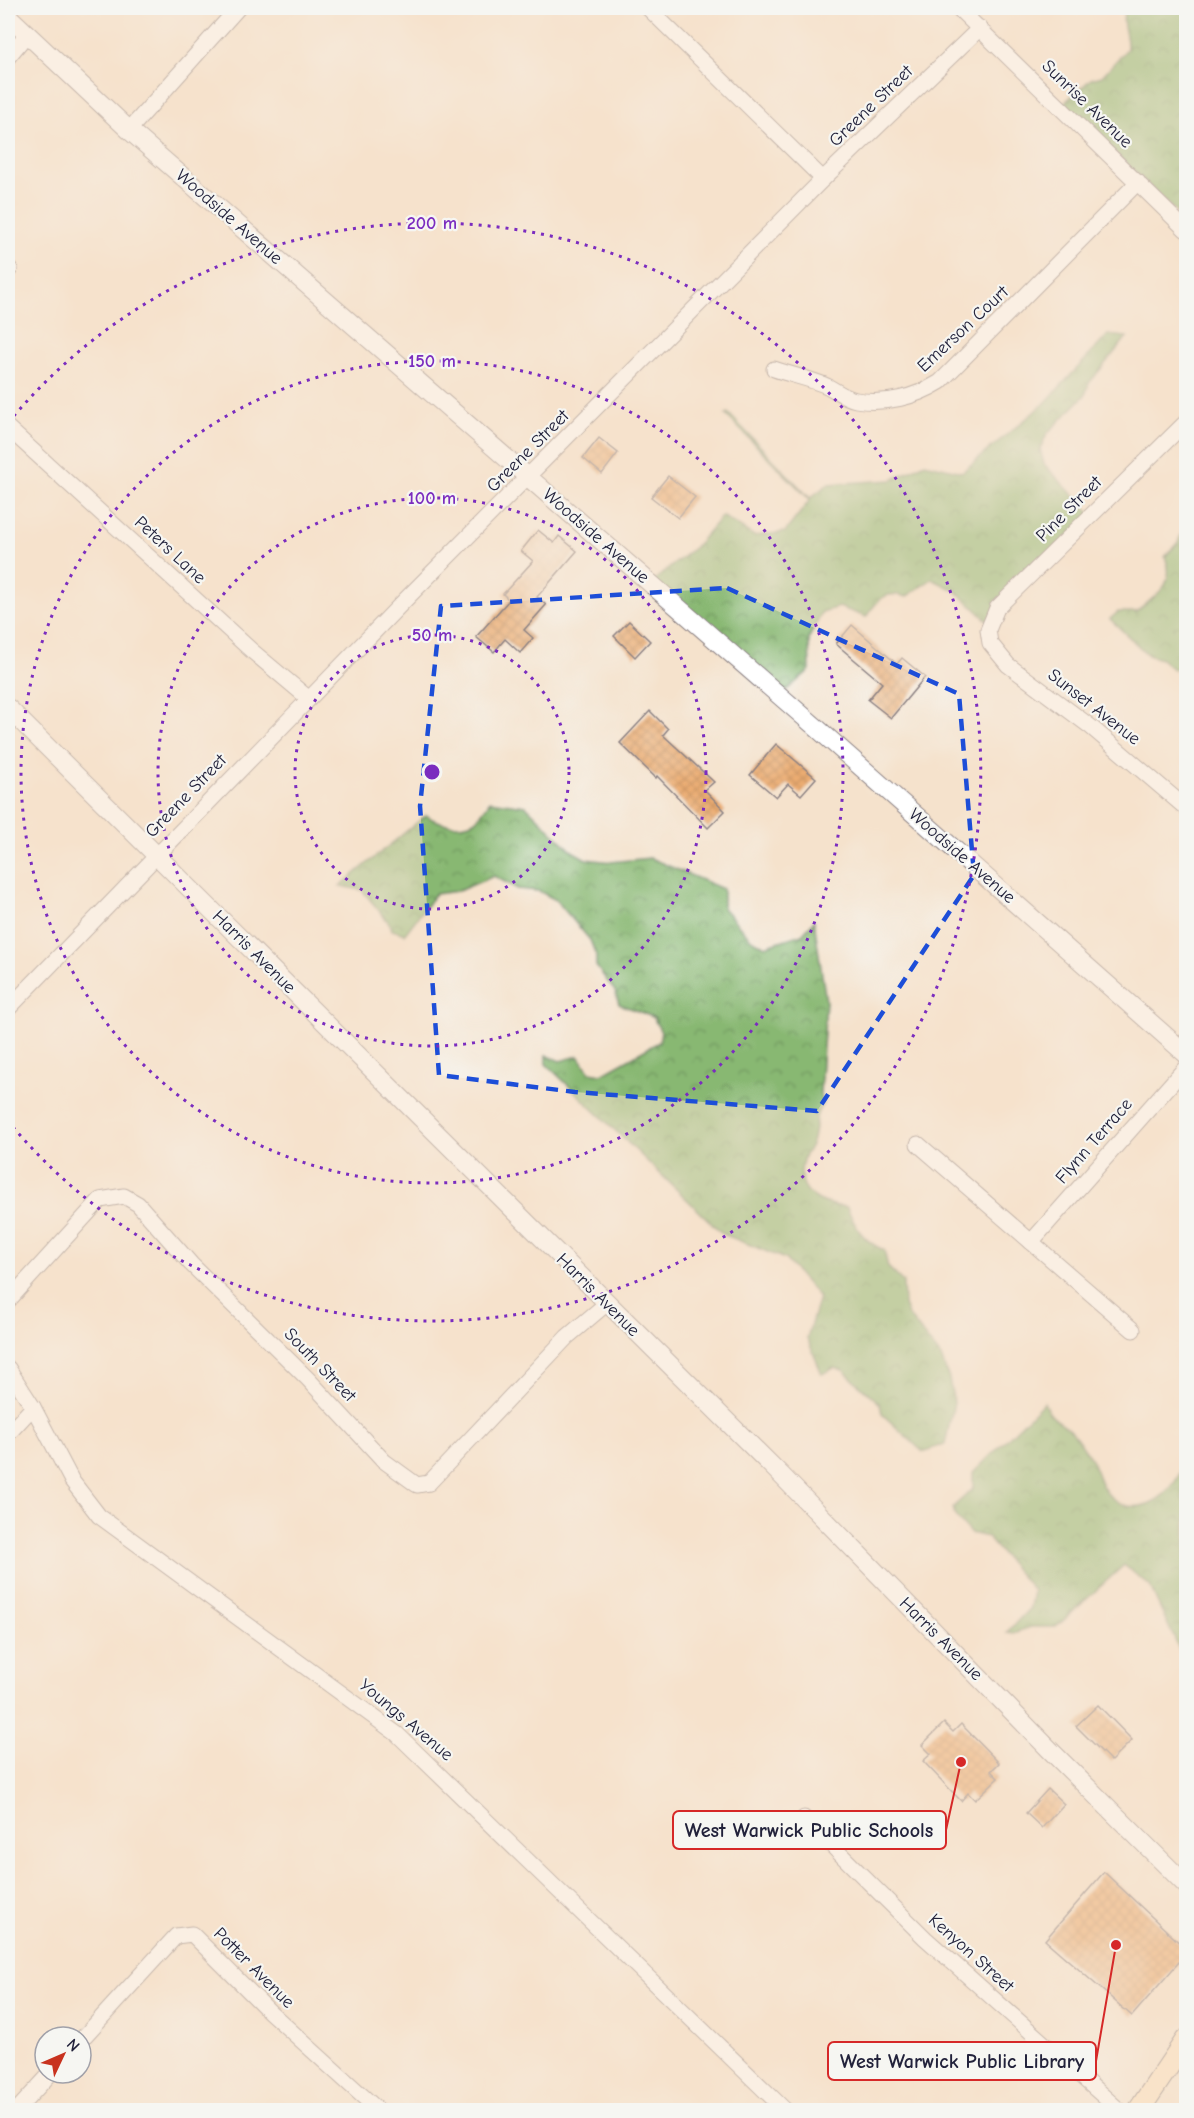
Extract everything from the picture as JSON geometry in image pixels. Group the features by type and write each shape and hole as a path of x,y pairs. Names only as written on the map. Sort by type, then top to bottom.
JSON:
{"main road":[{"path":"1139,2110 1186,2040"}],"street":[{"path":"129,130 238,8"},
{"path":"648,8 823,179"},
{"name":"Sunrise Avenue","path":"958,8 1186,230"},
{"name":"Woodside Avenue","path":"8,16 129,130 818,729 1186,1054"},
{"name":"Greene Street","path":"8,1009 308,698 529,478 823,179 980,28"},
{"path":"8,57 28,33"},
{"name":"Emerson Court","path":"774,369 827,386 856,400 893,400 923,392 940,382 1138,182"},
{"name":"Pine Street","path":"988,630 997,608 1186,422"},
{"name":"Peters Lane","path":"8,428 252,651 308,698"},
{"name":"Sunset Avenue","path":"988,630 990,643 1008,664 1091,727 1186,808"},
{"name":"Harris Avenue","path":"8,708 606,1304 782,1476 1051,1751 1186,1885"},
{"name":"Flynn Terrace","path":"1031,1242 1186,1067"},
{"path":"918,1144 1133,1330"},
{"name":"South Street","path":"8,1301 100,1200 124,1197 138,1204 191,1264 308,1379 384,1461 417,1485 429,1483 567,1337 606,1304"},
{"name":"Youngs Avenue","path":"8,1368 33,1407 72,1481 99,1516 397,1734 785,2110"},
{"path":"8,1434 33,1407"},
{"name":"Kenyon Street","path":"804,1818 925,1938 1119,2110"},
{"name":"Potter Avenue","path":"93,2027 176,1935 192,1934 294,2035 378,2110"},
{"path":"17,2110 40,2085"}],"highlighted area":[{"path":"727,588 959,694 974,875 817,1111 575,1092 439,1075 420,806 441,606"}],"green space":[{"path":"1125,8 1186,8 1186,222 1064,103 1091,79 1102,76 1127,49 1123,20"},
{"path":"1108,335 1127,337 1089,383 1085,395 1047,434 1040,449 1044,464 1091,514 989,622 956,591 932,579 906,597 892,594 882,598 866,617 839,607 822,612 809,638 810,670 782,694 652,582 695,547 722,516 754,536 785,532 810,500 726,415 728,413 810,498 828,484 892,480 925,463 962,472 1045,403"},
{"path":"1186,523 1186,662 1174,670 1161,659 1148,655 1110,619 1118,612 1136,612 1163,589 1168,575 1165,557 1178,542"},
{"path":"490,801 526,806 572,851 586,859 611,862 650,858 723,889 723,908 751,939 765,946 802,934 814,921 826,1001 820,1093 823,1103 816,1116 812,1142 803,1160 802,1181 806,1189 819,1200 847,1207 861,1233 871,1243 884,1250 888,1267 903,1282 904,1305 908,1315 941,1357 949,1379 954,1403 945,1444 923,1452 882,1414 880,1404 843,1370 834,1368 822,1374 807,1338 819,1297 785,1259 723,1234 546,1064 546,1055 560,1061 578,1056 590,1072 602,1074 659,1042 661,1032 653,1017 619,1004 615,991 596,966 596,955 590,940 556,900 539,891 518,889 494,876 458,891 435,894 405,934 392,930 390,924 362,890 340,886 426,815 437,821 462,825 474,821"},
{"path":"1044,1402 1051,1415 1071,1430 1089,1455 1107,1493 1122,1504 1132,1506 1152,1502 1170,1489 1181,1470 1186,1477 1186,1491 1182,1498 1186,1504 1186,1664 1150,1586 1124,1565 1056,1627 1031,1627 1013,1633 1007,1632 1030,1608 1033,1590 987,1537 970,1533 955,1516 953,1507 973,1489 973,1473"}],"building":[{"path":"599,438 618,453 602,474 583,458"},
{"path":"668,476 695,497 678,518 651,497"},
{"path":"538,530 554,543 559,536 577,551 537,597 546,605 524,630 533,638 520,653 505,639 494,652 476,637 509,600 503,594 533,561 521,551"},
{"path":"629,621 650,641 635,657 614,636"},
{"path":"852,625 897,664 902,658 925,677 891,718 868,700 882,683 836,644"},
{"path":"650,711 668,729 663,735 714,782 705,790 725,811 708,828 657,776 656,778 620,743"},
{"path":"776,744 816,778 801,795 788,784 776,797 750,775"},
{"path":"1098,1705 1132,1740 1111,1761 1076,1726"},
{"path":"944,1723 953,1732 961,1724 999,1763 991,1771 998,1778 975,1800 968,1793 961,1801 923,1761 931,1754 922,1745"},
{"path":"1048,1789 1064,1804 1042,1828 1026,1813"},
{"path":"1104,1872 1186,1949 1186,1954 1132,2016 1045,1940"}],"place":[{"name":"West Warwick Public Schools","path":"961,1762"},
{"name":"West Warwick Public Library","path":"1116,1945"}]}
